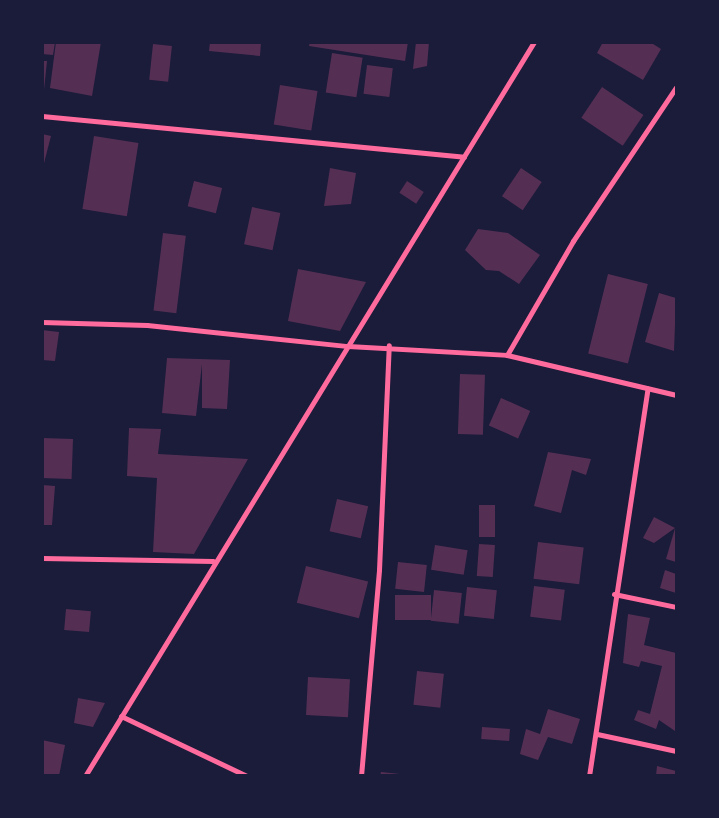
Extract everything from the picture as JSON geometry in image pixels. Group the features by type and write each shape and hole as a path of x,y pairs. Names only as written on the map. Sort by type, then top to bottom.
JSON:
{"street":[{"path":"85,776 213,561 348,346 534,42"},
{"path":"507,355 573,241 676,87"},
{"path":"42,116 464,157"},
{"path":"42,322 147,325 348,346 389,345 507,355 676,395"},
{"path":"361,776 379,570 389,345"},
{"path":"589,776 597,734 614,594 648,388"},
{"path":"42,558 213,561"},
{"path":"614,594 676,607"},
{"path":"121,716 247,776"},
{"path":"597,734 676,751"}],"building":[{"path":"42,42 55,42 53,55 42,54"},
{"path":"56,42 101,42 92,96 50,88"},
{"path":"210,42 261,42 260,56 209,51"},
{"path":"310,42 408,42 405,61 309,46"},
{"path":"416,42 429,42 427,66 413,69"},
{"path":"603,42 650,42 661,49 643,80 597,53"},
{"path":"153,44 172,46 168,82 149,80"},
{"path":"332,53 363,58 356,97 326,93"},
{"path":"42,61 47,61 44,90 42,90"},
{"path":"367,65 393,68 389,97 363,94"},
{"path":"280,85 318,91 311,130 274,125"},
{"path":"602,87 643,115 623,146 581,118"},
{"path":"42,134 51,136 43,167 42,167"},
{"path":"94,136 138,143 127,216 82,209"},
{"path":"330,168 356,173 351,204 324,206"},
{"path":"521,168 542,182 523,210 502,196"},
{"path":"194,181 222,188 216,213 188,206"},
{"path":"407,181 424,192 416,204 399,193"},
{"path":"252,207 280,213 272,250 244,244"},
{"path":"478,229 508,233 540,255 519,284 499,271 486,270 465,250"},
{"path":"163,233 186,236 176,313 153,310"},
{"path":"298,269 366,282 340,331 288,321"},
{"path":"608,274 648,284 628,363 588,354"},
{"path":"659,293 676,298 674,351 645,342"},
{"path":"42,330 59,332 55,361 42,360"},
{"path":"167,358 230,360 227,409 202,408 202,364 196,416 162,413"},
{"path":"460,374 485,375 483,435 458,434"},
{"path":"501,398 530,411 518,438 489,425"},
{"path":"129,428 161,429 158,454 248,459 194,554 153,552 157,478 127,476"},
{"path":"42,438 73,439 72,479 42,478"},
{"path":"548,452 591,459 586,475 572,470 561,513 534,506"},
{"path":"42,485 55,486 52,525 42,525"},
{"path":"337,499 368,506 361,538 330,531"},
{"path":"479,505 495,505 495,537 479,537"},
{"path":"654,517 675,528 654,543 643,538"},
{"path":"676,525 676,562 666,559"},
{"path":"538,542 584,548 579,584 533,579"},
{"path":"479,544 495,545 493,577 477,576"},
{"path":"435,545 468,550 464,575 431,570"},
{"path":"398,562 427,565 424,592 395,589"},
{"path":"306,566 368,581 359,618 297,603"},
{"path":"665,570 676,574 676,593 660,588"},
{"path":"534,586 565,590 561,621 530,617"},
{"path":"467,587 497,590 494,619 464,616"},
{"path":"434,590 462,593 459,624 431,621"},
{"path":"395,595 431,595 431,620 395,620"},
{"path":"66,609 91,611 89,632 64,630"},
{"path":"628,614 650,618 644,645 676,653 675,731 659,720 656,729 634,720 638,710 650,714 662,666 641,661 639,667 623,663"},
{"path":"417,671 444,674 440,708 413,705"},
{"path":"308,677 350,679 348,717 306,715"},
{"path":"78,698 105,703 93,727 74,723"},
{"path":"548,709 580,719 572,744 548,737 538,760 520,754 526,729 540,734"},
{"path":"482,727 510,729 509,741 481,739"},
{"path":"42,740 65,745 59,776 42,776"},
{"path":"657,766 676,771 676,776 656,776"},
{"path":"381,772 400,774 400,776 380,776"}]}
